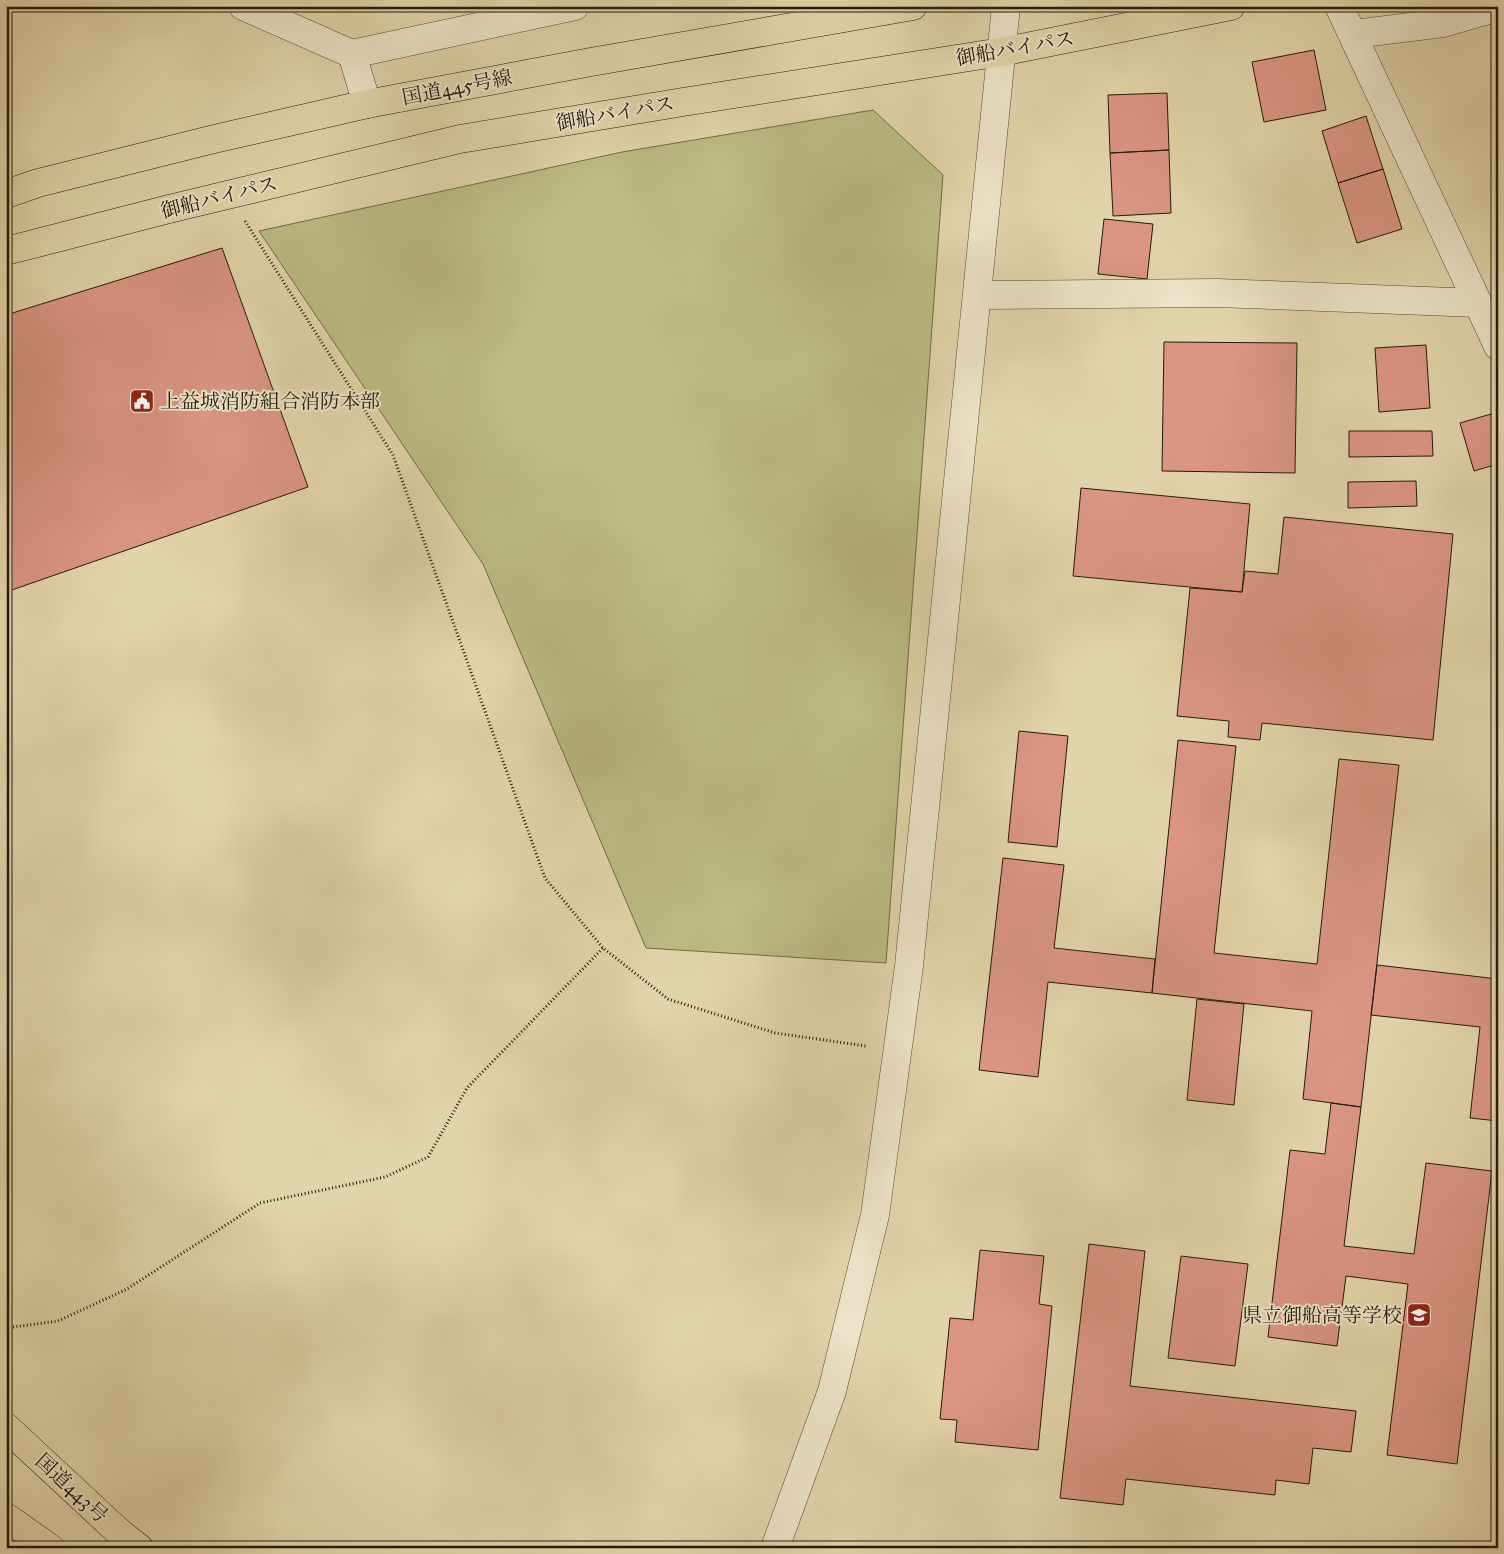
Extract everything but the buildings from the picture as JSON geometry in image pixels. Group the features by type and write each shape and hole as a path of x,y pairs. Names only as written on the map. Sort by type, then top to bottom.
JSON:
{"highway":[{"name":"国道445号線","path":"6,194 38,183 210,140 367,104 600,60 912,6"},
{"name":"御船バイパス","path":"6,252 460,139 1001,52 1231,6"},
{"name":"国道443号","path":"6,1427 120,1533 139,1548"},
{"path":"6,1517 50,1548"}],"street":[{"path":"243,6 352,54 575,6"},
{"path":"776,1547 832,1391 875,1215 910,956 1006,6"},
{"path":"1339,6 1354,34 1498,346"},
{"path":"1354,34 1443,23 1498,7"},
{"path":"352,54 367,104"},
{"path":"978,295 1217,293 1478,303"}],"path":[{"path":"233,194 246,223 393,455 545,878 603,948 668,999 775,1034 898,1050"},
{"path":"6,1328 58,1320 127,1289 260,1203 385,1177 428,1157 467,1088 603,948"}],"green space":[{"path":"873,110 943,175 886,963 646,948 483,564 259,231 622,152"}],"place":[{"name":"上益城消防組合消防本部","path":"142,401"},
{"name":"県立御船高等学校","path":"1419,1315"}]}
